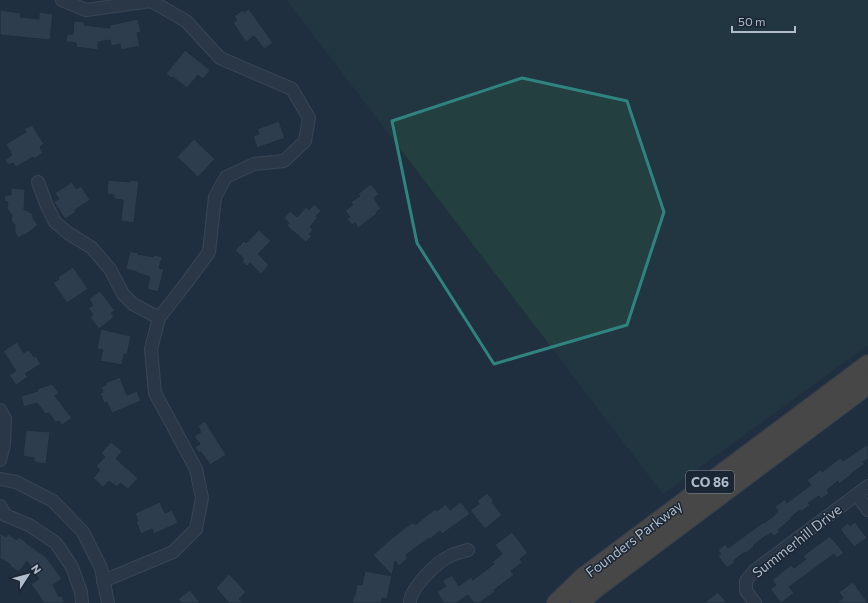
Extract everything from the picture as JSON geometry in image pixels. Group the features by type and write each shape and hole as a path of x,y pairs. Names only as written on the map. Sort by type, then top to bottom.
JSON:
{"highway":[{"name":"Founders Parkway","path":"556,603 584,578 868,364"},
{"name":"Founders Parkway","path":"580,603 594,590 868,385"}],"street":[{"path":"62,0 86,10 151,1 186,21 220,58 292,90 309,118 306,141 284,161 254,164 226,177 215,198 209,252 159,318 151,349 155,393 196,469 202,498 196,529 173,552 103,581"},
{"path":"38,182 55,222 68,233 92,248 110,269 123,294 133,304 159,318"},
{"path":"0,410 5,419 4,444 0,460"},
{"path":"0,479 16,482 53,501 83,532 101,568 108,603"},
{"name":"Summerhill Drive","path":"755,603 746,591 746,581 754,571 868,486"},
{"path":"857,495 868,510"},
{"path":"0,506 5,515 29,526 56,543 72,567 82,603"},
{"path":"410,603 410,599 419,583 438,564 451,555 468,550"}],"highlighted area":[{"path":"522,78 627,101 664,212 627,325 494,364 417,243 392,121"}],"green space":[{"path":"287,0 868,0 868,345 663,494"}],"building":[{"path":"249,9 273,43 264,49 254,36 246,42 233,23 237,20 234,16 243,10 244,12"},
{"path":"0,10 21,13 20,17 39,19 39,12 53,14 50,40 0,35"},
{"path":"138,19 141,32 137,33 140,46 121,50 120,44 111,46 110,40 98,42 98,50 76,47 76,43 66,42 67,34 73,34 74,21 85,22 84,25 110,28 110,25"},
{"path":"185,50 210,70 203,79 198,75 187,88 173,77 171,78 166,74"},
{"path":"279,121 285,138 257,148 253,136 259,134 257,129"},
{"path":"32,125 44,144 40,147 43,153 16,167 13,163 8,165 5,160 12,155 6,144 26,132 24,129"},
{"path":"194,139 215,159 198,177 177,157"},
{"path":"108,180 130,182 130,180 139,181 134,223 121,221 123,200 114,199 114,195 107,194"},
{"path":"72,182 76,189 81,186 90,200 65,219 54,202 59,199 55,193"},
{"path":"371,184 379,194 374,198 381,209 376,212 377,214 358,228 355,223 352,225 347,219 350,217 345,211 353,205 351,202 360,196 358,194"},
{"path":"11,188 25,189 24,210 33,213 33,218 38,225 19,238 15,233 15,225 11,220 12,215 7,209 8,202 4,201 5,195 11,195"},
{"path":"314,204 321,211 316,216 318,217 310,227 313,230 309,234 312,236 306,242 287,226 289,223 284,218 290,211 297,217 306,207 309,210"},
{"path":"259,230 271,241 258,254 269,265 261,274 250,263 247,266 242,261 244,259 235,250 244,241 246,243"},
{"path":"130,251 153,257 154,255 162,257 159,268 164,269 158,292 147,289 150,277 126,269"},
{"path":"73,267 88,289 67,303 53,283 59,279 58,277"},
{"path":"100,291 115,311 111,313 114,317 99,329 90,317 93,315 88,308 93,305 89,299"},
{"path":"101,329 131,336 127,355 124,354 122,365 100,361 103,350 97,349"},
{"path":"17,342 24,353 29,350 34,357 36,356 41,364 25,374 28,377 16,385 9,375 16,371 3,351"},
{"path":"120,377 127,395 137,391 141,401 112,413 107,402 104,403 100,393 103,392 101,387 106,385 105,383"},
{"path":"52,384 59,393 55,396 72,418 62,425 59,421 55,422 49,413 45,414 37,403 24,407 21,396 38,391 37,389"},
{"path":"205,421 226,455 210,465 201,452 199,453 195,447 200,444 194,436 201,432 198,426"},
{"path":"26,430 50,432 46,464 34,462 34,458 23,456"},
{"path":"111,442 122,451 116,459 138,478 128,489 120,483 117,487 109,481 103,487 93,478 100,470 96,466 105,457 101,453"},
{"path":"868,444 868,459 863,462 865,464 839,484 838,481 827,490 829,493 821,499 819,496 808,503 810,505 802,511 800,510 778,530 780,532 774,536 771,533 763,538 753,546 754,547 734,560 735,562 727,568 718,556 721,554 718,550 725,544 728,548 775,515 778,511 775,507 785,499 787,503 811,485 807,480 820,470 822,472 840,458 843,461"},
{"path":"487,493 494,501 492,502 502,515 485,529 470,510 479,504 477,501"},
{"path":"160,502 165,513 172,510 178,523 154,534 152,529 141,534 136,522 138,521 135,513"},
{"path":"461,502 470,514 442,534 440,531 418,546 406,555 408,558 399,566 395,561 392,575 373,555 413,522 415,525 435,509 437,511 446,504 450,510"},
{"path":"855,522 867,538 854,547 840,529 848,523 850,526"},
{"path":"512,532 528,553 520,559 522,563 511,571 514,575 494,590 495,592 479,603 474,603 468,595 456,603 444,603 437,592 446,586 442,581 452,575 459,586 471,577 473,580 494,564 492,562 502,554 495,545"},
{"path":"0,533 6,537 8,534 17,540 19,537 46,557 62,579 53,585 59,597 61,595 65,603 44,603 31,584 39,579 27,561 19,572 0,558"},
{"path":"830,536 844,553 837,558 834,554 789,587 794,593 781,603 770,589 776,585 772,580 791,565 794,568 806,559 803,556"},
{"path":"365,571 392,576 387,599 382,598 381,603 352,603 357,584 362,585"},
{"path":"229,574 246,592 239,599 243,603 229,603 216,588"},
{"path":"853,582 868,603 837,603 843,598 839,592"},
{"path":"190,590 200,603 181,603 178,599"},
{"path":"718,592 727,603 704,603"}]}
